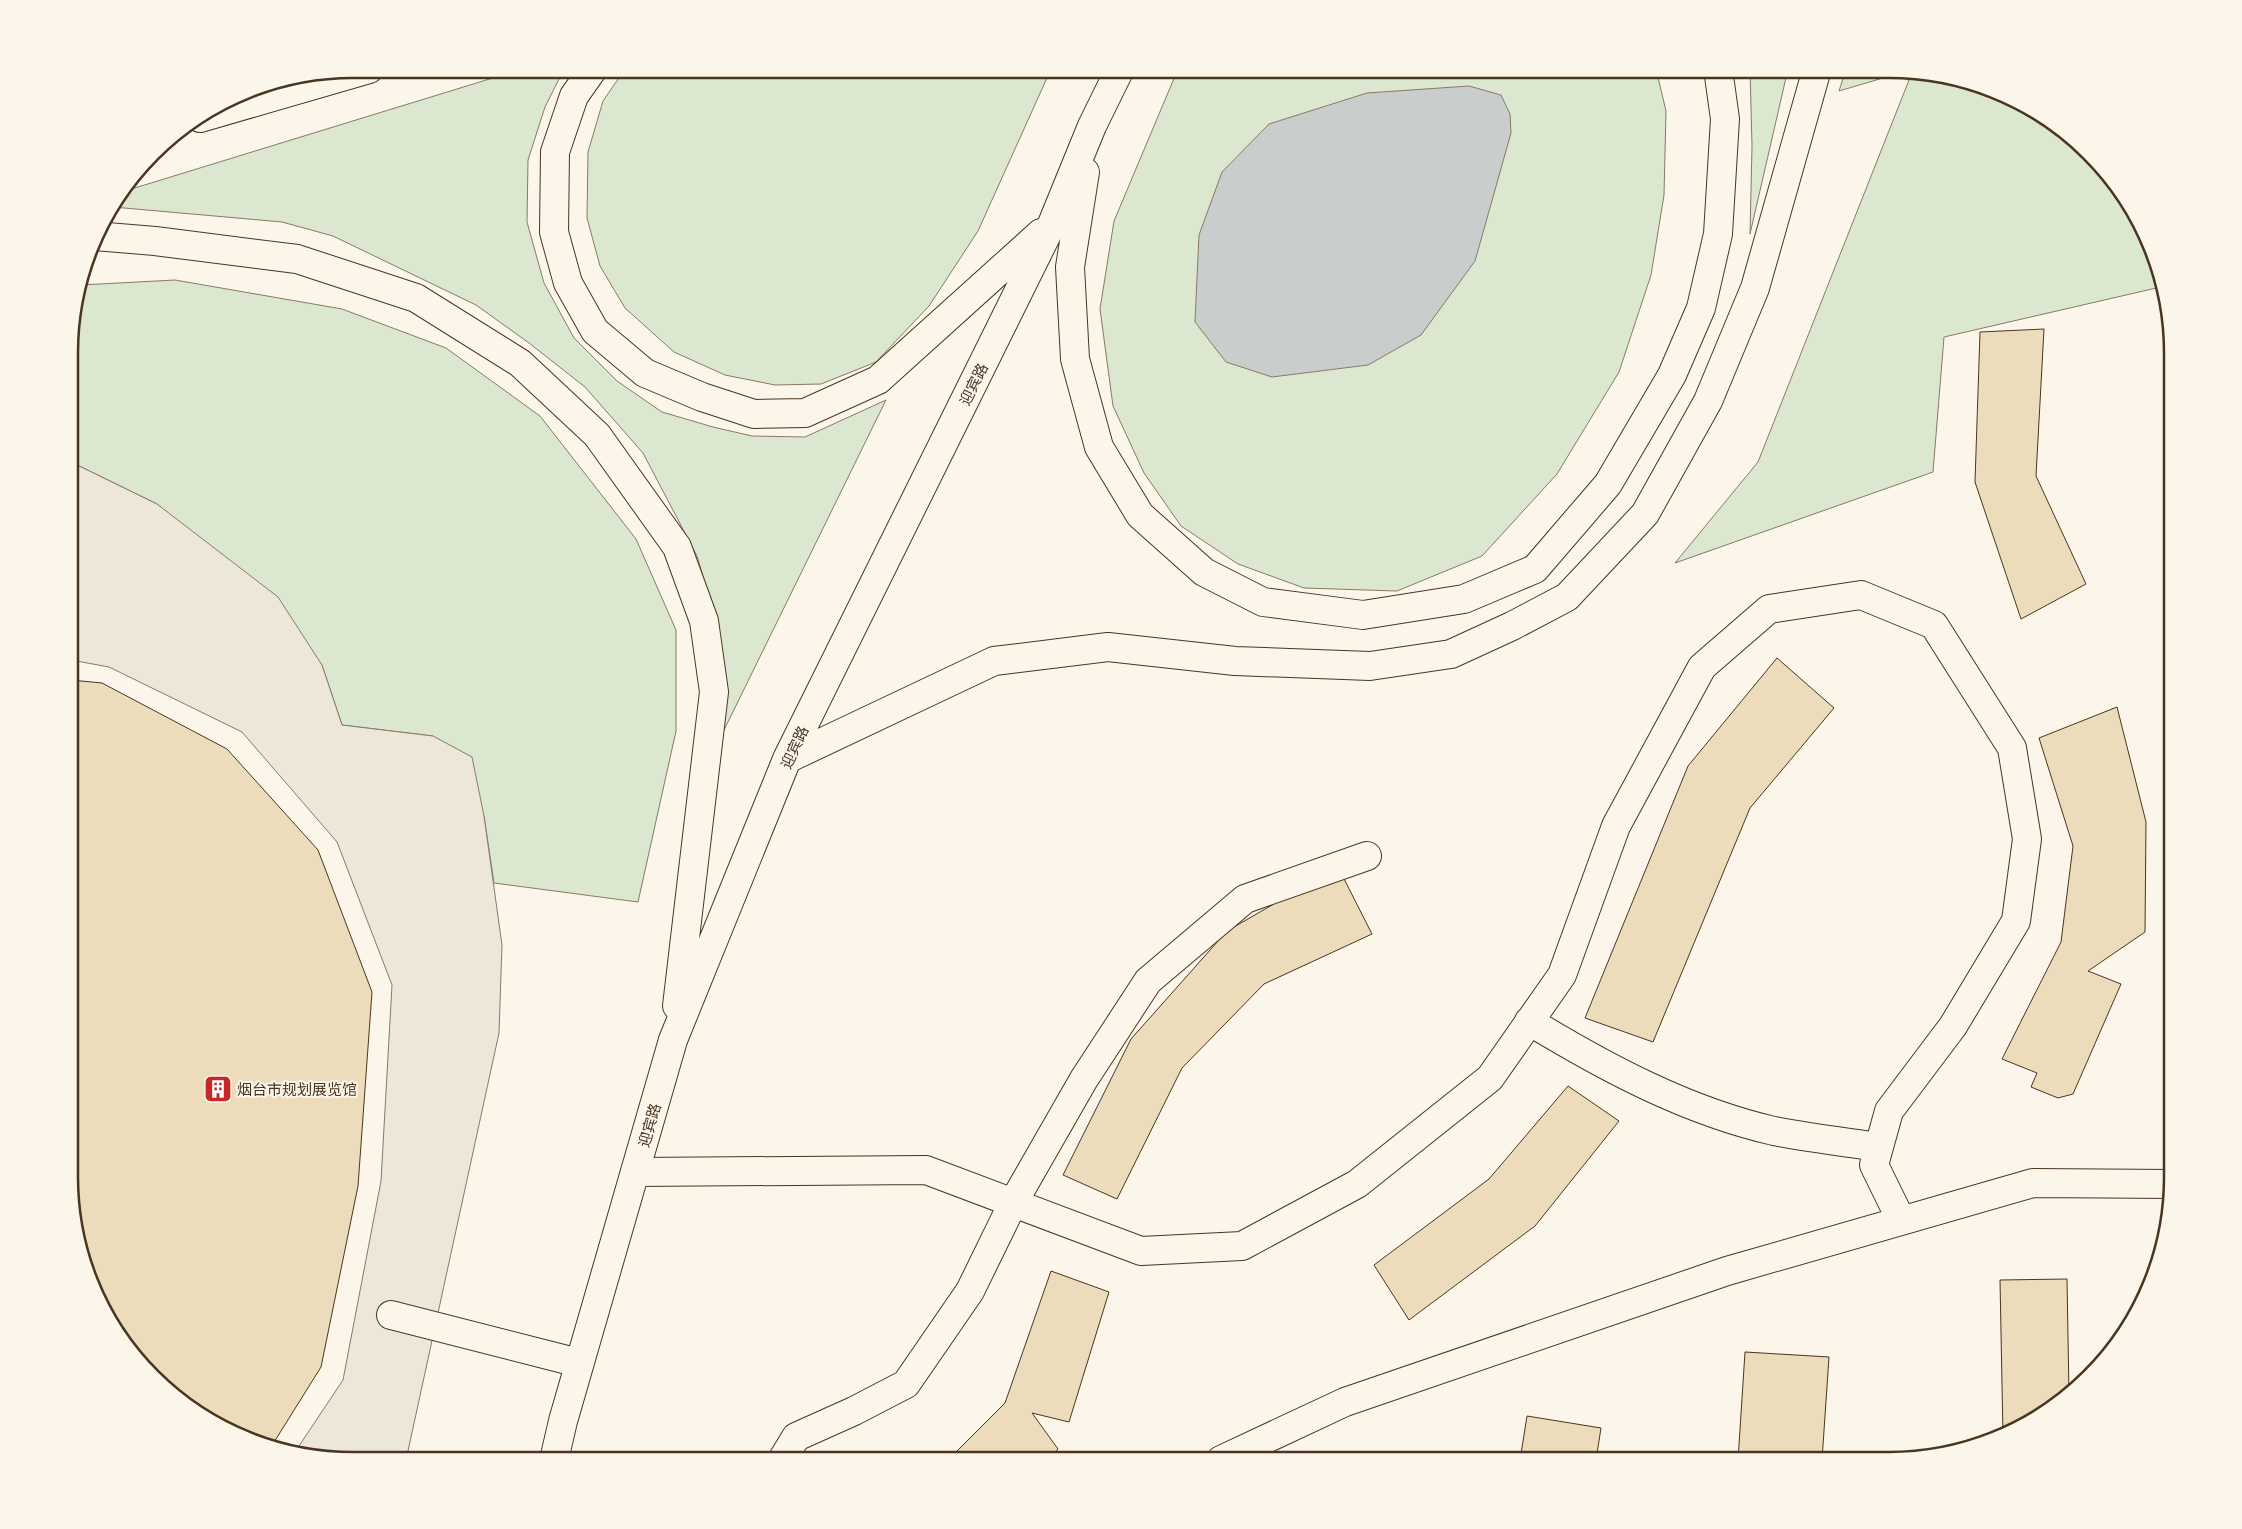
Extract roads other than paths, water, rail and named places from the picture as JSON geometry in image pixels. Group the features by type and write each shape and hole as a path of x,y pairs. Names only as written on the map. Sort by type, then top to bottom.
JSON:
{"main road":[{"path":"217,113 337,78"},
{"path":"587,78 574,96 556,152 554,232 568,283 595,331 645,373 702,397 754,414 805,413 878,380 1052,224"},
{"name":"迎宾路","path":"556,1452 579,1363 673,1040 788,759 1052,224 1092,126 1116,78"},
{"path":"1092,126 1070,267 1075,359 1099,447 1140,515 1204,572 1263,602 1363,616 1464,599 1535,569 1608,484 1672,375 1701,308 1718,234 1725,119 1719,78"},
{"path":"788,759 994,661 1108,647 1235,661 1370,666 1451,654 1567,598 1645,514 1708,401 1755,288 1814,78"},
{"path":"103,237 155,241 297,259 416,298 520,363 597,435 677,547 704,621 714,692 673,1040"},
{"path":"635,1172 926,1170 1140,1251 1242,1246 1357,1184 1490,1078 1562,975 1616,826 1702,667 1769,609 1861,595 1934,625 2012,748 2027,839 2016,921 1954,1026 1889,1111 1874,1165 1901,1220"},
{"path":"787,1452 796,1437 854,1411 906,1384 970,1291 1013,1203 1084,1079 1148,981 1246,898 1367,856"},
{"path":"1529,1022 1589,1058 1690,1105 1774,1130 1879,1147"},
{"path":"1238,1452 1345,1402 1727,1270 2033,1183 2164,1184"},
{"path":"391,1315 579,1363"}],"place":[{"name":"烟台市规划展览馆","path":"218,1089"}]}
